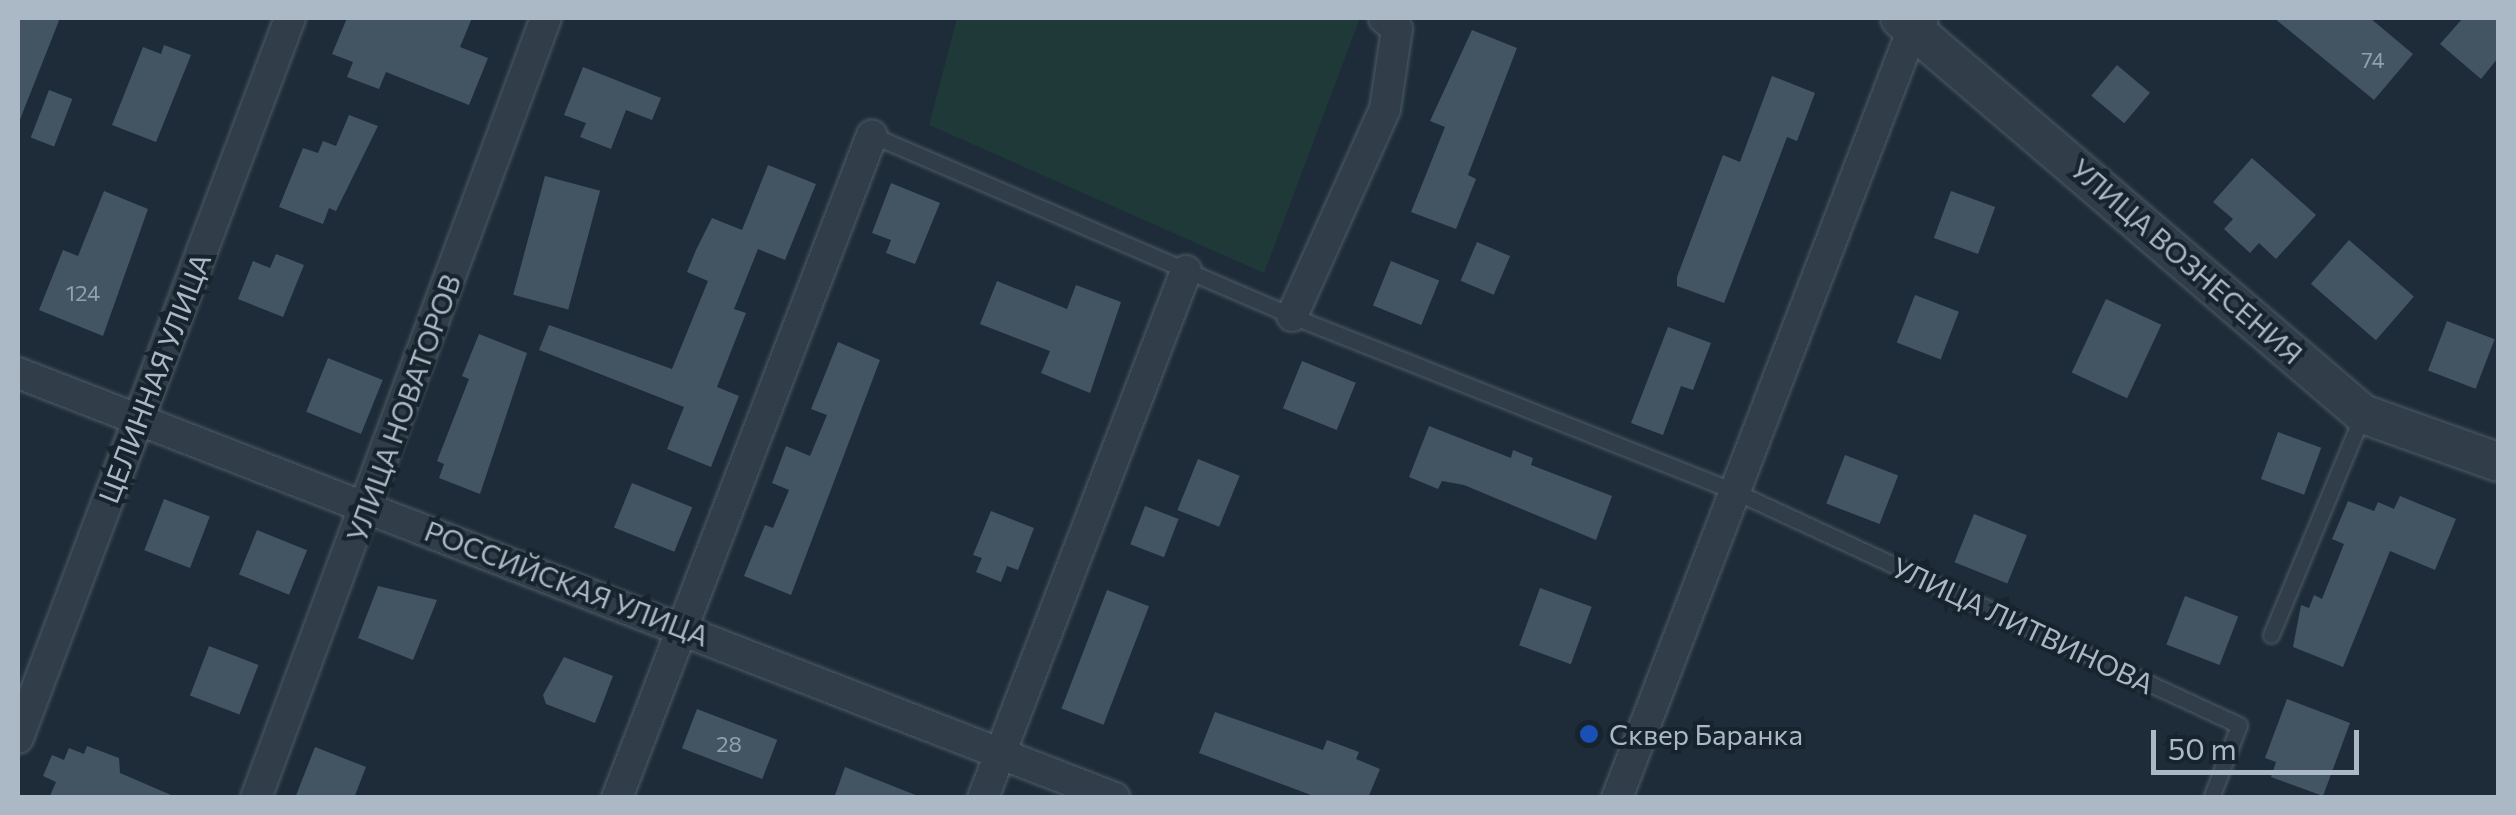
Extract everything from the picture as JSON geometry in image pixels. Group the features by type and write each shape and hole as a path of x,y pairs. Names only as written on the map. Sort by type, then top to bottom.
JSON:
{"street":[{"name":"ЦЕЛИННАЯ УЛИЦА","path":"18,738 290,18"},
{"name":"УЛИЦА НОВАТОРОВ","path":"256,798 368,507 546,18"},
{"path":"1292,316 1384,110 1398,29 1384,18"},
{"path":"1617,798 1912,21"},
{"name":"УЛИЦА ВОЗНЕСЕНИЯ","path":"1912,21 2363,414 2498,462"},
{"path":"617,798 872,135"},
{"path":"983,798 1186,271"},
{"name":"РОССИЙСКАЯ УЛИЦА","path":"18,373 1115,798"}],"lane":[{"path":"872,135 1292,316 1736,492"},
{"path":"2271,635 2363,414"},
{"name":"УЛИЦА ЛИТВИНОВА","path":"1736,492 2239,725 2211,798"}],"green space":[{"path":"957,18 1359,21 1264,273 929,125"}],"building":[{"path":"18,18 60,18 19,122 18,121"},
{"path":"347,18 472,18 460,47 488,58 469,105 386,72 379,89 347,77 353,62 332,54"},
{"path":"2274,18 2370,18 2413,54 2374,100"},
{"path":"2463,18 2498,18 2498,58 2481,79 2440,44"},
{"path":"1472,30 1517,48 1468,175 1476,179 1456,229 1411,212 1445,127 1430,121"},
{"path":"164,45 191,55 156,142 112,125 143,47 161,54"},
{"path":"2117,65 2150,93 2124,123 2091,96"},
{"path":"583,67 661,98 652,120 626,110 611,149 580,137 586,123 564,115"},
{"path":"1772,76 1815,93 1797,141 1787,137 1724,303 1677,286 1677,277 1723,155 1740,162"},
{"path":"49,90 72,99 54,147 31,138"},
{"path":"349,115 378,126 336,211 329,208 323,224 279,207 303,148 318,153 323,141 336,146"},
{"path":"2252,158 2316,215 2276,259 2259,243 2250,253 2224,229 2233,219 2213,202"},
{"path":"768,165 816,184 785,260 758,249 734,309 746,313 717,387 739,396 711,467 667,449 684,407 539,350 549,325 672,369 708,281 687,272 696,250 712,218 742,230"},
{"path":"545,176 600,191 568,310 513,295"},
{"path":"891,183 940,203 915,264 886,253 891,240 872,233"},
{"path":"104,191 148,209 103,336 39,310 63,250 78,256"},
{"path":"1951,191 1995,207 1978,254 1934,238"},
{"path":"2349,240 2414,296 2376,340 2311,284"},
{"path":"1477,242 1510,256 1494,295 1461,281"},
{"path":"276,254 304,265 283,317 238,299 253,261 270,268"},
{"path":"1391,261 1439,280 1421,325 1373,306"},
{"path":"997,281 1067,309 1076,285 1121,302 1090,393 1041,373 1050,351 980,324"},
{"path":"1915,295 1959,312 1941,359 1897,343"},
{"path":"2106,299 2161,325 2127,398 2072,372"},
{"path":"2447,321 2495,339 2476,389 2428,370"},
{"path":"1668,327 1711,343 1693,390 1681,386 1663,435 1631,423"},
{"path":"479,334 527,353 480,494 439,478 444,464 437,461 469,379 462,376"},
{"path":"838,342 880,360 791,595 744,576 765,525 773,528 789,490 772,483 786,446 810,456 827,415 811,409"},
{"path":"328,358 383,380 361,434 306,412"},
{"path":"1302,361 1356,383 1337,430 1283,408"},
{"path":"1429,426 1511,458 1513,450 1533,458 1531,465 1612,496 1596,540 1464,485 1442,481 1438,489 1409,477"},
{"path":"2278,432 2321,448 2304,495 2261,479"},
{"path":"1845,455 1898,475 1880,524 1826,504"},
{"path":"1198,459 1240,476 1219,527 1177,510"},
{"path":"632,483 692,507 674,552 614,528"},
{"path":"2400,496 2456,519 2435,570 2390,551 2343,667 2293,647 2301,605 2309,608 2314,595 2322,599 2344,544 2332,539 2348,501 2374,511 2378,502 2394,509"},
{"path":"164,499 210,517 190,568 144,550"},
{"path":"1145,506 1179,519 1164,557 1130,544"},
{"path":"991,511 1034,528 1018,570 1007,566 1001,582 976,572 982,558 973,555"},
{"path":"1974,514 2027,535 2007,584 1955,562"},
{"path":"257,530 307,550 289,595 239,575"},
{"path":"378,586 437,600 413,660 358,638"},
{"path":"1540,588 1592,607 1571,664 1519,645"},
{"path":"1107,590 1149,606 1103,725 1061,709"},
{"path":"2185,596 2238,616 2220,665 2166,645"},
{"path":"209,646 258,665 239,714 190,695"},
{"path":"564,657 613,676 595,723 546,704 543,695"},
{"path":"2287,699 2350,723 2323,796 2271,777 2276,762 2265,758"},
{"path":"697,709 777,740 762,779 682,748"},
{"path":"1215,712 1323,750 1327,740 1359,752 1356,759 1380,769 1368,798 1319,798 1199,753"},
{"path":"87,746 119,758 120,773 178,798 49,798 56,782 43,776 52,755 64,760 69,748 84,754"},
{"path":"315,747 366,767 354,798 295,798"},
{"path":"845,767 918,796 918,798 834,798"}],"place":[{"name":"Сквер Баранка","path":"1589,734"}]}
